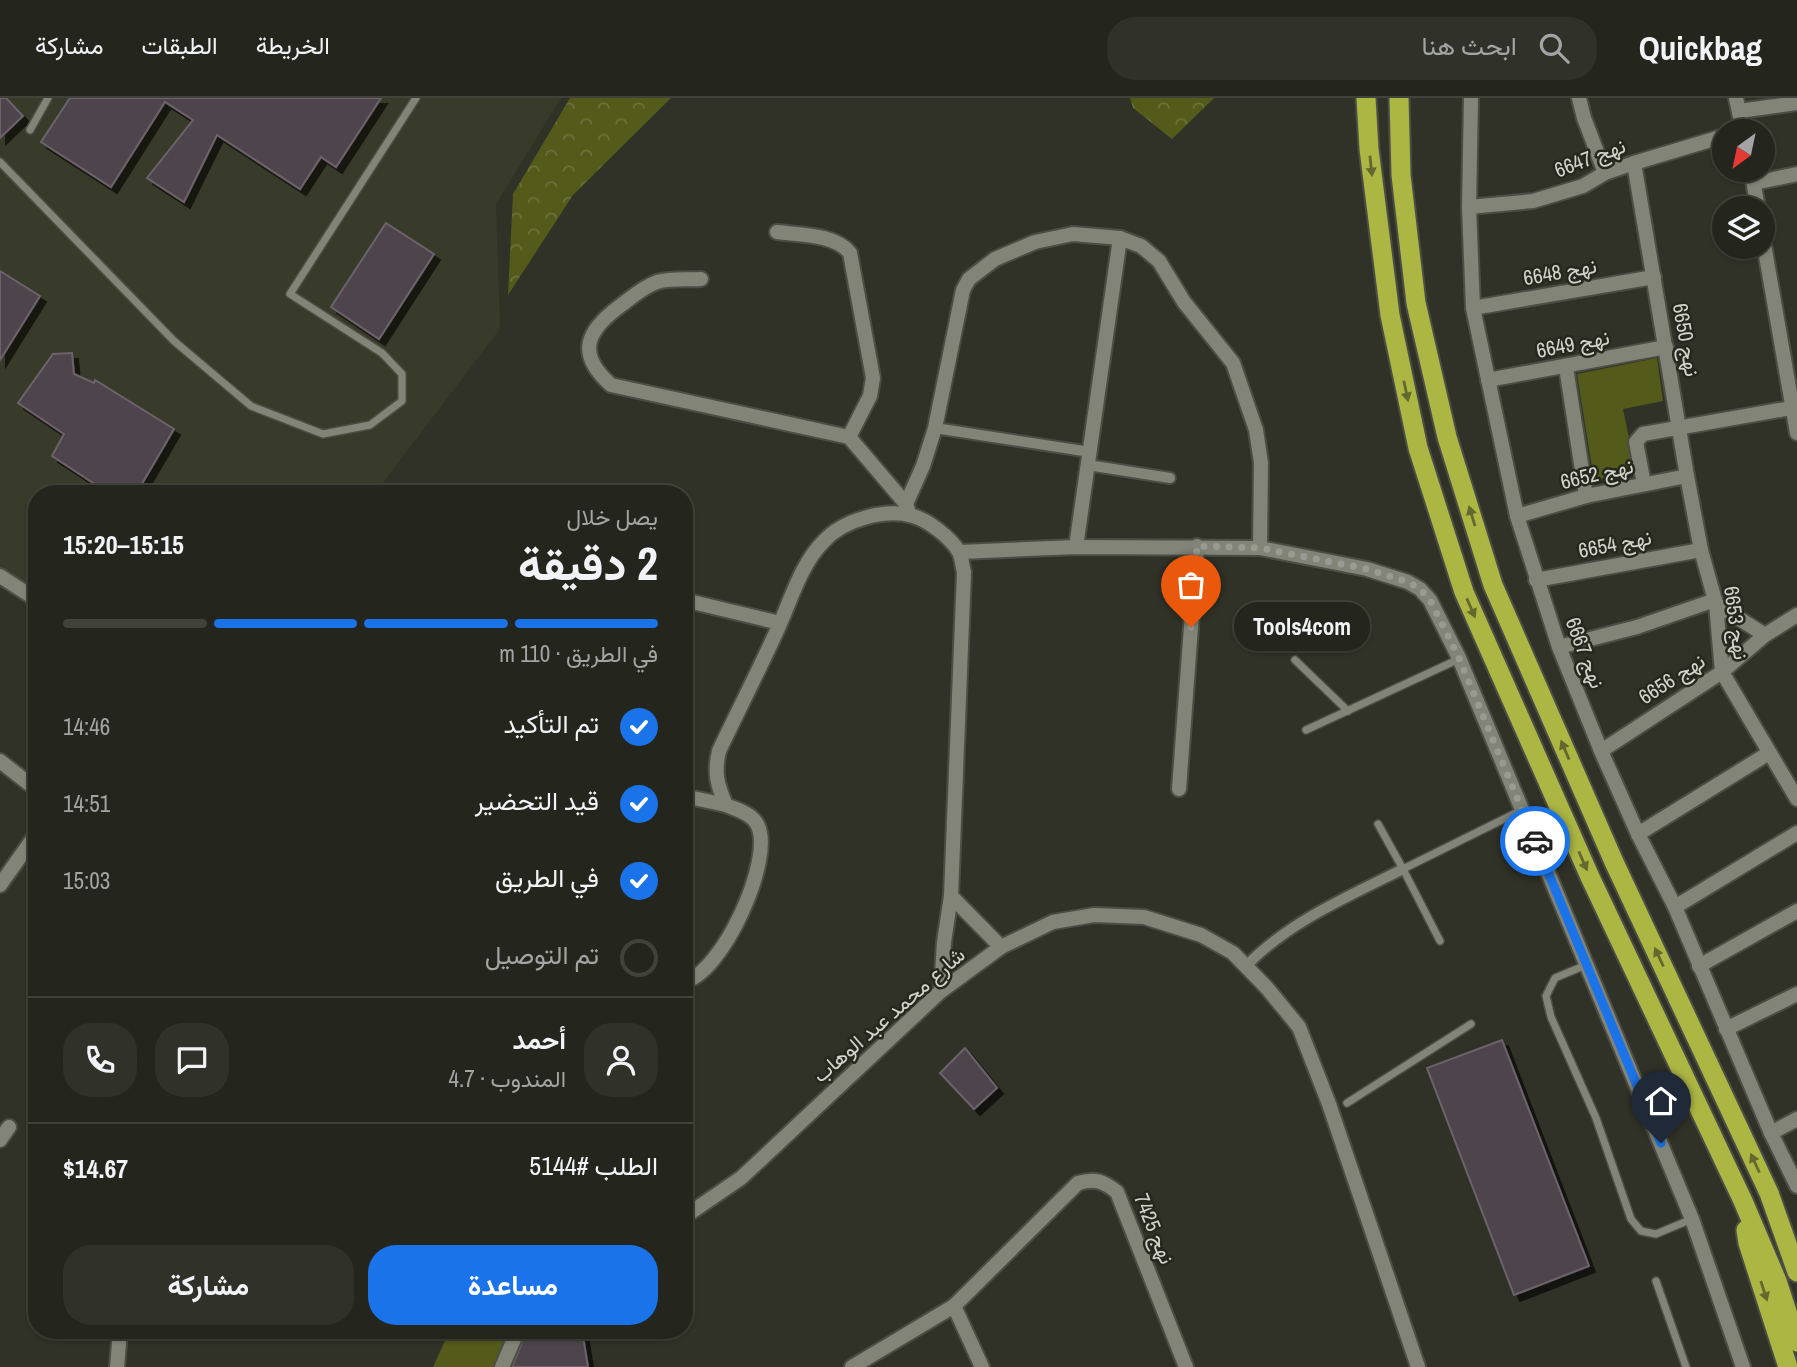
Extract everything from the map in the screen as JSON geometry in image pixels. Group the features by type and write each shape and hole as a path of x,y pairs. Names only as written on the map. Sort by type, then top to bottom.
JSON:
{"highway":[{"path":"1366,98 1369,149 1390,315 1418,448 1464,592 1590,877 1743,1201 1777,1281 1794,1332"},
{"path":"1399,98 1401,175 1416,303 1447,437 1493,585 1614,862 1769,1192 1797,1272"},
{"path":"1769,1192 1797,1233"},
{"path":"1743,1201 1748,1243 1788,1367"}],"street":[{"name":"نهج 6667","path":"1471,98 1469,206 1473,308 1517,516 1536,580 1559,647 1601,751 1637,834 1675,907 1770,1133 1797,1186"},
{"path":"1579,98 1605,173"},
{"path":"1737,104 1797,103"},
{"name":"نهج 6647","path":"1469,206 1533,201 1583,186 1605,173 1634,163 1712,140"},
{"name":"نهج 6650","path":"1634,163 1687,476"},
{"path":"1775,175 1797,174"},
{"path":"777,232 835,241 850,253 873,378 870,396 849,436"},
{"path":"908,509 935,428 963,290 970,279 995,260 1035,242 1073,234 1092,234 1121,238 1141,246 1159,261 1184,302 1233,363 1258,441 1261,463 1260,548"},
{"path":"1076,547 1121,238"},
{"path":"1767,259 1795,408 1797,433"},
{"name":"نهج 6648","path":"1473,308 1654,277"},
{"path":"701,279 661,281 648,285 603,318 588,347 591,362 600,374 611,384 849,436 908,509 938,531 960,552 964,572 964,600 951,896 944,942 941,991"},
{"name":"نهج 6649","path":"1488,380 1666,347"},
{"path":"1566,367 1586,496"},
{"path":"1644,484 1636,442 1643,434 1795,408"},
{"path":"935,428 1170,478"},
{"name":"نهج 6652","path":"1517,516 1586,496 1687,476"},
{"name":"نهج 6653","path":"1687,476 1700,550 1716,602 1722,672 1797,799"},
{"path":"726,805 717,783 715,767 719,751 809,561 824,540 844,526 908,509"},
{"path":"1179,789 1197,546"},
{"path":"960,552 1076,547 1260,548 1367,569 1414,586 1430,600 1459,658 1692,1219 1743,1367"},
{"name":"نهج 6654","path":"1536,580 1700,550"},
{"path":"0,576 28,594"},
{"path":"693,602 780,624"},
{"path":"1559,647 1637,627 1716,602 1765,635"},
{"name":"نهج 6656","path":"1601,751 1722,672 1765,635 1797,615"},
{"path":"1637,834 1769,753"},
{"path":"0,761 28,783"},
{"path":"693,798 726,805 750,816 761,832 761,857 747,904 709,967 693,978"},
{"path":"1675,907 1797,833"},
{"path":"0,885 28,846"},
{"path":"1247,965 1263,949 1314,914 1403,869"},
{"path":"951,896 1001,947"},
{"path":"1699,966 1797,911"},
{"name":"شارع محمد عبد الوهاب","path":"693,1211 741,1178 941,991 1001,947 1053,922 1094,915 1144,917 1201,935 1233,953 1247,965 1298,1027 1329,1104 1418,1367"},
{"path":"1726,1029 1797,994"},
{"path":"1770,1133 1797,1119"},
{"path":"0,1140 9,1127"},
{"name":"نهج 7425","path":"852,1367 954,1306 1078,1184 1092,1179 1105,1183 1117,1192 1186,1367"},
{"path":"954,1306 982,1367"},
{"path":"117,1367 119,1339"},
{"path":"502,1367 514,1339"}],"lane":[{"path":"30,130 48,98"},
{"path":"0,162 174,341 251,406 323,433 370,425 402,401 402,374 382,353 290,294 416,98"},
{"path":"1306,730 1459,658"},
{"path":"1295,660 1348,711"},
{"path":"1403,869 1522,810"},
{"path":"1378,824 1440,942"},
{"path":"1586,965 1555,978 1546,996 1551,1017 1595,1118 1631,1219 1641,1231 1656,1234 1692,1219"},
{"path":"1347,1103 1471,1024"},
{"path":"1656,1282 1686,1367"}],"shaded area":[{"path":"0,98 561,98 496,204 500,329 381,485 28,485 28,585 0,567"}],"green space":[{"path":"570,98 671,98 573,195 508,295 513,194"},
{"path":"1130,98 1214,98 1172,139 1133,108"},
{"path":"1657,358 1663,401 1623,409 1636,472 1594,480 1577,374"},
{"path":"446,1339 517,1339 505,1367 433,1367"}],"building":[{"path":"0,98 6,98 23,116 0,138"},
{"path":"70,98 381,98 336,167 321,157 300,189 217,135 184,202 147,178 193,120 165,102 111,187 41,142"},
{"path":"386,223 434,254 379,339 331,307"},
{"path":"0,271 40,296 0,360"},
{"path":"72,353 74,374 94,383 95,380 174,429 141,485 96,485 52,456 64,434 18,403 53,354"},
{"path":"1502,1040 1589,1266 1514,1295 1427,1068"},
{"path":"965,1048 997,1088 974,1109 940,1073"},
{"path":"523,1339 583,1339 588,1367 512,1367"}],"way so far":[{"path":"1191,627 1197,546 1260,548 1367,569 1408,582 1420,589 1430,600 1459,658 1535,841"}],"place":[{"name":"Tools4com","path":"1191,627"}],"route":[{"path":"1535,841 1661,1143"}]}
